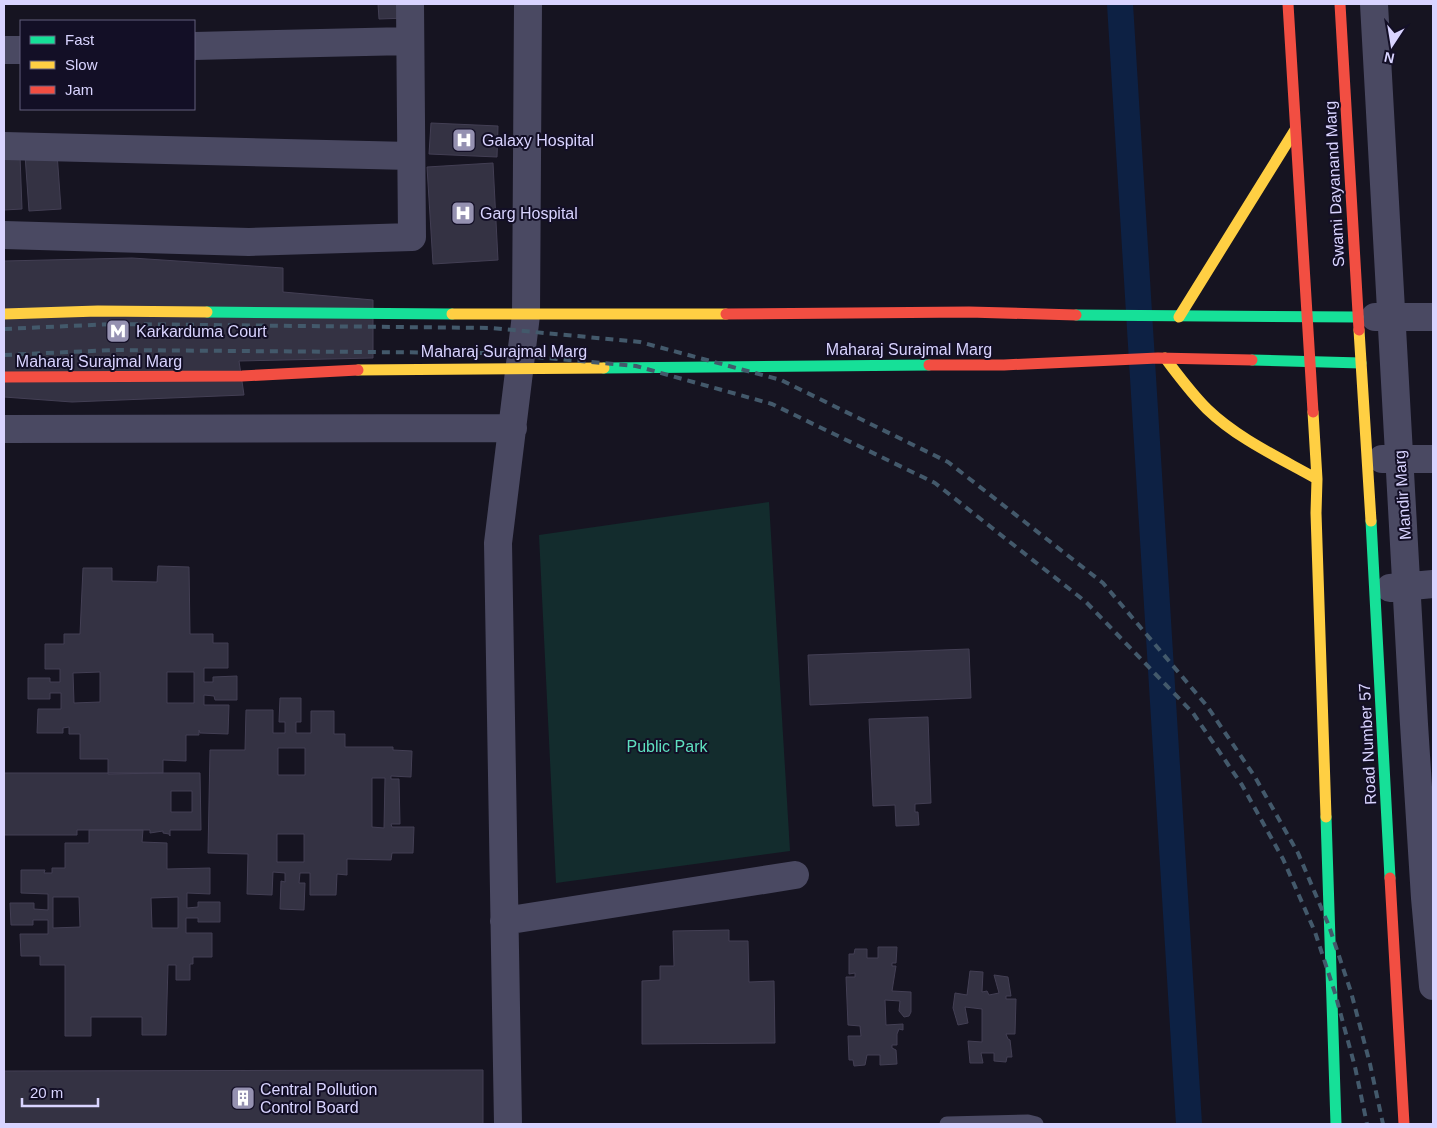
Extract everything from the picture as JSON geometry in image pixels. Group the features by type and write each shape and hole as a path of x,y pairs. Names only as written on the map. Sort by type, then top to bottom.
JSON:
{"main road":[{"path":"1288,4 1316,479 1336,1124"},
{"name":"Swami Dayanand Marg","path":"1340,4 1361,363"},
{"path":"1180,317 1295,130"},
{"path":"4,314 98,311 526,315 969,312 1180,317 1358,317"},
{"path":"1161,358 1194,396 1215,416 1252,442 1316,479"},
{"name":"Maharaj Surajmal Marg","path":"4,377 242,376 376,369 520,367 1004,365 1161,358 1361,363"},
{"name":"Road Number 57","path":"1361,363 1376,589 1381,723 1404,1124"}],"street":[{"path":"4,235 249,242 412,237 410,4"},
{"path":"508,1124 498,543 526,315 528,4"},
{"name":"Mandir Marg","path":"1374,4 1400,459 1421,585 1425,898 1433,986"},
{"path":"195,46 409,41"},
{"path":"4,50 20,50"},
{"path":"4,146 410,156"},
{"path":"1358,317 1433,317"},
{"path":"4,429 513,428"},
{"path":"1366,459 1433,459"},
{"path":"1376,589 1421,585"},
{"path":"504,921 795,875"}],"lane":[{"path":"947,1124 1028,1122 1036,1124"}],"green space":[{"name":"Public Park","path":"769,502 790,851 556,883 539,535"}],"building":[{"path":"378,4 406,4 407,18 379,19"},
{"name":"Galaxy Hospital","path":"431,123 498,126 497,157 429,154"},
{"path":"57,153 61,209 29,211 25,155"},
{"path":"4,156 20,156 22,209 4,210"},
{"name":"Garg Hospital","path":"493,163 498,260 433,264 427,167"},
{"path":"132,258 283,268 283,292 373,300 373,358 239,361 244,395 72,402 4,397 4,261"},
{"path":"158,566 189,567 190,634 213,634 213,643 228,643 228,668 204,668 204,682 213,682 213,677 237,676 237,700 215,700 214,696 204,695 204,705 229,705 228,734 200,733 199,730 199,735 186,735 186,761 163,760 163,773 108,774 108,759 80,759 80,734 69,734 69,727 63,728 63,733 37,733 38,709 61,709 61,693 50,693 50,699 28,699 28,678 50,678 50,682 60,682 60,669 45,669 45,644 64,644 64,634 80,634 83,568 112,568 112,581 157,582","holes":["100,672 100,702 74,703 73,673","167,672 194,672 194,703 167,703"]},
{"path":"969,649 971,698 810,705 808,655"},
{"path":"280,698 301,698 301,722 296,722 296,733 311,733 311,711 334,711 334,734 345,734 345,747 393,747 393,750 412,751 411,777 391,776 391,779 399,779 400,824 391,824 392,827 414,827 413,853 392,853 391,860 347,859 347,875 337,874 336,895 310,895 310,873 300,873 299,883 305,883 304,910 280,909 281,881 285,882 285,873 273,872 272,895 247,894 248,854 208,853 210,750 245,750 246,710 273,710 273,733 285,733 285,722 279,722","holes":["278,748 305,748 305,775 278,775","372,778 385,778 384,828 372,827","277,834 304,834 304,862 277,862"]},
{"path":"928,717 931,803 915,804 919,825 896,826 895,805 873,806 869,719"},
{"path":"4,773 200,773 201,830 170,830 170,836 163,833 163,831 150,833 150,830 77,830 77,835 4,835","holes":["171,791 192,791 192,812 171,812"]},
{"path":"89,830 143,830 142,842 167,843 167,869 210,868 210,894 187,893 187,908 198,907 198,902 220,902 220,922 198,922 198,918 186,918 186,933 212,933 212,957 193,957 193,964 190,964 190,980 176,980 176,965 168,965 166,1035 142,1035 142,1017 91,1017 91,1036 65,1036 65,965 40,965 40,956 21,956 20,934 48,934 48,920 33,920 33,925 11,925 10,903 34,903 34,909 48,910 48,894 21,893 21,870 45,870 44,873 52,873 52,868 65,868 65,843 89,843","holes":["53,897 79,897 80,927 53,928","178,897 178,928 152,928 151,898"]},
{"path":"729,930 729,941 748,941 749,982 774,981 775,1043 642,1044 642,981 660,980 660,966 674,966 673,931"},
{"path":"878,947 897,947 896,963 892,963 892,966 896,966 892,991 911,992 911,1012 909,1016 904,1017 899,1011 900,1001 885,1000 886,1025 903,1024 903,1030 899,1029 897,1034 897,1045 892,1045 892,1048 896,1050 897,1064 880,1065 880,1055 867,1055 865,1065 854,1066 853,1060 849,1060 848,1036 861,1036 860,1026 848,1025 846,977 855,977 855,973 849,974 849,954 854,954 855,949 867,949 867,958 878,958"},
{"path":"970,971 983,972 982,992 987,991 989,995 999,993 994,975 1008,977 1011,996 1006,996 1006,999 1016,999 1015,1034 1006,1034 1010,1040 1012,1057 1007,1057 1006,1062 994,1061 994,1053 981,1053 983,1063 970,1063 968,1041 982,1042 982,1009 965,1007 968,1023 958,1025 953,1008 955,993 967,995"},
{"name":"Central Pollution Control Board","path":"483,1070 483,1124 4,1124 4,1071"}],"waterway":[{"path":"1120,4 1189,1124"}],"railway":[{"path":"4,329 114,324 492,328 640,342 781,380 948,462 1103,583 1207,706 1255,777 1298,853 1329,926 1351,992 1370,1064 1383,1124"},
{"path":"4,355 114,350 491,353 636,366 772,404 935,483 1086,602 1193,713 1242,785 1283,859 1315,932 1335,993 1355,1067 1367,1124"}],"traffic: fast":[{"path":"207,312 452,314"},
{"path":"1076,315 1358,317"},
{"path":"1252,360 1361,363"},
{"path":"604,368 929,365"},
{"path":"1371,521 1390,878"},
{"path":"1326,817 1336,1124"}],"traffic: slow":[{"path":"1179,317 1295,130"},
{"path":"4,314 98,311 207,312"},
{"path":"452,314 726,314"},
{"path":"1359,330 1371,521"},
{"path":"1165,358 1196,397 1219,420 1260,447 1317,479"},
{"path":"358,370 604,368"},
{"path":"1313,412 1317,479 1316,513 1326,817"}],"traffic: jam":[{"path":"1288,4 1313,412"},
{"path":"1340,4 1359,330"},
{"path":"726,314 969,312 1076,315"},
{"path":"929,365 1004,365 1158,358 1252,360"},
{"path":"4,377 242,376 358,370"},
{"path":"1390,878 1404,1124"}],"place":[{"name":"Galaxy Hospital","path":"464,140"},
{"name":"Garg Hospital","path":"463,213"},
{"name":"Karkarduma Court","path":"118,331"},
{"name":"Central Pollution Control Board","path":"243,1098"}]}
